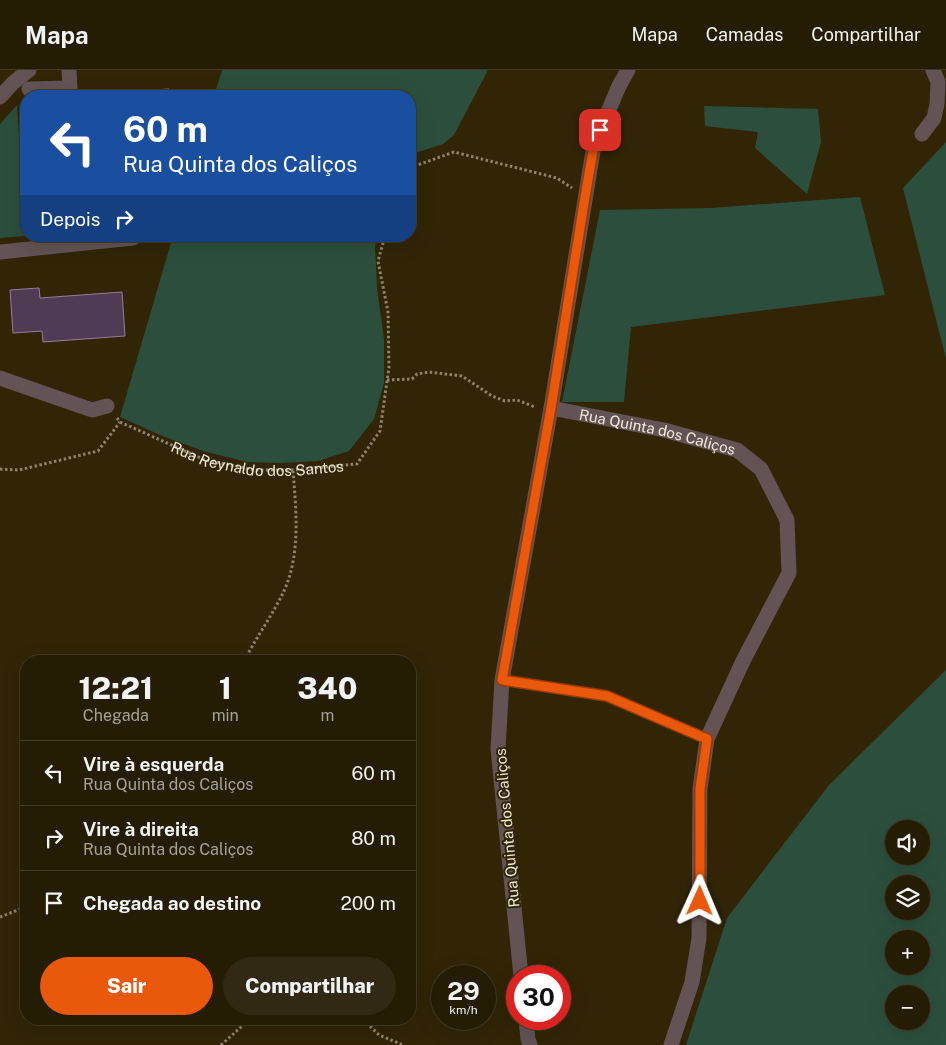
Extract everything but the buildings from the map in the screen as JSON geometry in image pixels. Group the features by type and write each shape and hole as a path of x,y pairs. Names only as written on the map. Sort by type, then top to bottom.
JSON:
{"street":[{"path":"29,70 29,90"},
{"path":"0,97 29,70"},
{"path":"54,90 70,88 69,70"},
{"name":"Rua Quinta dos Caliços","path":"520,965 498,749 502,680 551,408 594,145 619,86 628,70"},
{"path":"922,134 934,118 937,104 938,82 933,70"},
{"path":"0,252 36,242"},
{"path":"0,378 92,410 107,406"},
{"name":"Rua Quinta dos Caliços","path":"551,408 664,430 737,450 761,469 787,520 789,573 742,661 707,739 700,789 699,938 692,982 671,1045"},
{"path":"527,1030 530,1045"}],"lane":[{"path":"502,680 607,696 707,739"}],"path":[{"path":"416,166 454,152 557,178 585,197"},
{"name":"Rua Reynaldo dos Santos","path":"107,406 120,422 205,460 255,470 293,470 357,464 380,431 389,367 388,312 378,261 383,242"},
{"path":"387,380 412,379 417,374 429,372 462,376 492,396 505,401 517,400 535,407 551,408"},
{"path":"0,469 19,470 98,451 120,422"},
{"path":"247,655 284,590 296,551 293,470"},
{"path":"0,917 20,909"},
{"path":"221,1045 243,1025"},
{"path":"369,1025 378,1035 403,1045"}],"green space":[{"path":"222,70 488,70 454,135 443,144 416,153 416,90 216,90"},
{"path":"17,105 20,154 20,236 0,238 0,124"},
{"path":"704,106 818,109 821,142 807,194 755,148 758,132 705,126"},
{"path":"946,142 946,359 903,188"},
{"path":"860,197 885,295 631,327 624,402 562,402 600,210 711,208"},
{"path":"171,242 376,242 377,288 384,339 384,383 374,419 349,451 318,461 247,462 203,451 120,417"},
{"path":"946,670 946,1045 686,1045 727,918 829,785"}],"route":[{"path":"600,130 594,145 551,408 502,680 607,696 707,739 700,789 700,901"}]}
